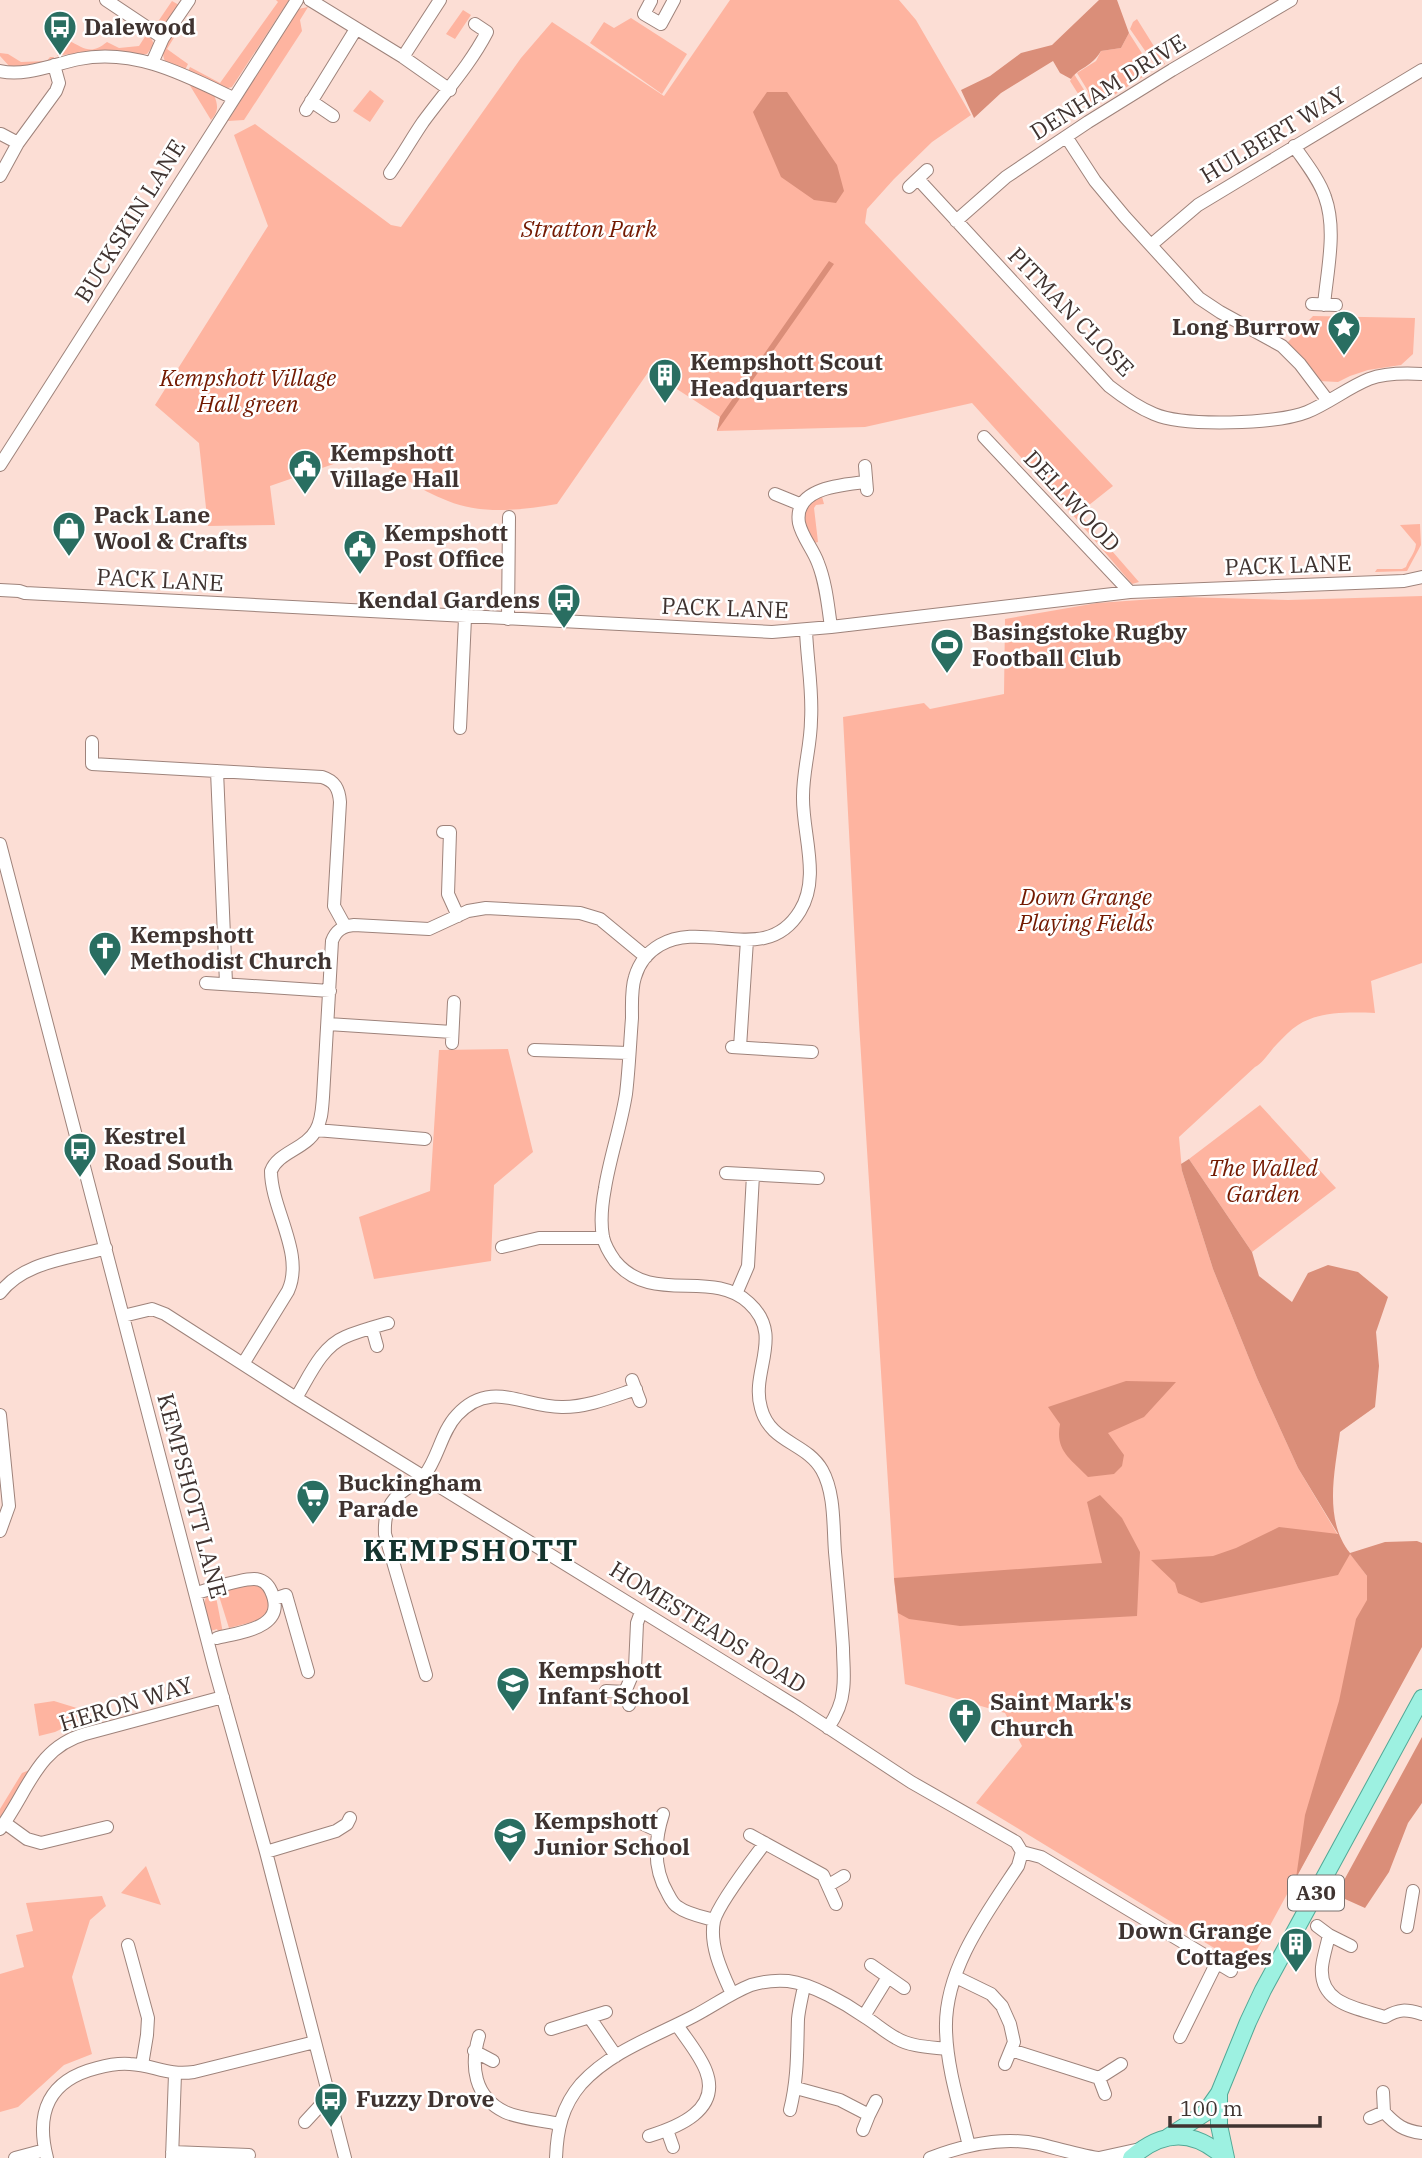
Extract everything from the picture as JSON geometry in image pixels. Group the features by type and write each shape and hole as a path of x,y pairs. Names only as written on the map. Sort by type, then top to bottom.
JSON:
{"main road":[{"name":"A30","path":"1168,2137 1205,2113 1219,2093 1263,1990 1422,1699"},
{"name":"A30","path":"1219,2093 1219,2125 1225,2158"},
{"name":"A30","path":"1137,2153 1153,2142 1178,2136 1200,2141 1225,2158"}],"street":[{"path":"106,0 163,38"},
{"path":"152,63 163,38 189,0"},
{"name":"BUCKSKIN LANE","path":"0,465 296,0"},
{"path":"310,0 450,89"},
{"path":"403,57 440,0"},
{"path":"651,1 644,13 661,24 674,0"},
{"name":"DENHAM DRIVE","path":"957,221 1006,177 1172,69 1292,0"},
{"path":"390,173 487,32 475,24"},
{"path":"333,116 308,106 356,29"},
{"path":"0,71 9,73 110,56 152,63 233,98"},
{"path":"0,176 18,143 57,91 59,83 54,65"},
{"name":"HULBERT WAY","path":"1151,245 1198,205 1422,70"},
{"path":"2,134 18,143"},
{"path":"1067,138 1095,181 1199,298 1282,346 1300,364 1328,401"},
{"path":"1294,146 1325,195 1330,216 1324,305"},
{"name":"PITMAN CLOSE","path":"918,179 1109,386 1130,402 1156,415 1177,420 1280,419 1306,412 1372,378 1422,374"},
{"name":"DELLWOOD","path":"984,437 1130,592"},
{"path":"831,628 820,568 799,524 799,514 802,505 812,495 828,487 867,486 865,467"},
{"path":"775,495 802,505"},
{"path":"508,620 509,517"},
{"name":"PACK LANE","path":"0,598 25,593 745,632 831,628 1130,592 1405,581 1422,578"},
{"name":"PACK LANE","path":"0,590 25,593"},
{"path":"460,727 465,618"},
{"path":"806,630 812,719 802,793 810,859 807,896 798,915 778,934 759,940 681,937 662,944 646,957 639,968 634,980 626,1094 603,1201 603,1238 617,1263 638,1279 664,1285 722,1288 747,1300 766,1333 759,1396 763,1415 775,1433 813,1458 822,1470 829,1489 844,1678 841,1702 828,1728"},
{"path":"92,742 92,764 322,777 335,784 340,802 334,906 345,926"},
{"path":"217,771 226,983"},
{"path":"443,831 450,832 448,894 458,916"},
{"name":"KEMPSHOTT LANE","path":"0,844 345,2158"},
{"path":"243,1364 288,1291 293,1276 292,1260 272,1182 272,1169 275,1163 304,1144 316,1130 321,1116 332,942 336,934 345,926 429,929 474,909 486,908 589,914 600,919 646,957"},
{"path":"747,940 736,1047 813,1052"},
{"path":"206,983 330,991"},
{"path":"328,1024 452,1038 454,1002"},
{"path":"534,1049 629,1054"},
{"path":"316,1130 425,1139"},
{"path":"726,1173 810,1180"},
{"path":"736,1294 748,1266 753,1175"},
{"path":"510,1249 540,1238 603,1238"},
{"path":"0,1293 11,1280 24,1271 106,1248"},
{"name":"HOMESTEADS ROAD","path":"124,1316 152,1309 159,1311 911,1782 1016,1842 1022,1852 1041,1857 1231,1971"},
{"path":"296,1398 328,1348 346,1336 388,1323"},
{"path":"372,1328 377,1346"},
{"path":"426,1675 385,1534 385,1516 389,1506 397,1496 424,1476 456,1417 482,1398 508,1397 543,1406 568,1407 636,1390"},
{"path":"0,1415 9,1506 0,1531"},
{"path":"196,1593 253,1579 262,1580 268,1585 274,1599 273,1615 265,1624 217,1638"},
{"path":"274,1599 286,1595 308,1672"},
{"path":"629,1705 625,1692 635,1668 637,1623 641,1612"},
{"path":"606,1691 625,1692"},
{"name":"HERON WAY","path":"2,1826 44,1758 64,1742 223,1697"},
{"path":"663,1815 656,1851 658,1872 670,1898 677,1907 714,1920"},
{"path":"266,1852 336,1831 347,1824 350,1818"},
{"path":"641,1823 658,1831"},
{"path":"2,1826 41,1843 107,1827"},
{"path":"91,1832 96,1846"},
{"path":"750,1835 823,1875 836,1904"},
{"path":"732,1994 721,1970 715,1943 714,1920 765,1843"},
{"path":"969,2146 947,2049 948,2003 966,1949 1018,1866 1022,1852"},
{"path":"829,1885 844,1876"},
{"path":"1407,1927 1416,1914 1413,1891"},
{"path":"1317,1926 1352,1946"},
{"path":"1329,1935 1322,1968 1323,1984 1328,1994 1337,2001 1385,2017 1398,2009 1422,2014"},
{"path":"128,1945 148,2018 142,2065"},
{"path":"1180,2037 1217,1962"},
{"path":"871,1965 904,1988"},
{"path":"864,2016 888,1977"},
{"path":"956,1977 991,1994 1002,2006 1014,2042 1005,2064"},
{"path":"556,2158 559,2124 567,2104 581,2084 616,2056 753,1984 788,1981 804,1986 864,2016 897,2039 920,2046 947,2049"},
{"path":"790,2110 796,2088 798,2017 804,1986"},
{"path":"551,2029 606,2012"},
{"path":"1383,2031 1385,2017"},
{"path":"590,2018 616,2056"},
{"path":"649,2136 693,2117 706,2099 710,2088 701,2060 677,2025"},
{"path":"479,2036 474,2051 474,2072 480,2089 489,2102 506,2113 559,2124"},
{"path":"15,2158 46,2154 42,2135 43,2116 50,2099 63,2083 75,2075 129,2063 175,2074 210,2069 315,2042"},
{"path":"1010,2050 1099,2078 1121,2064"},
{"path":"474,2051 493,2061"},
{"path":"175,2074 172,2155 249,2155"},
{"path":"1099,2078 1105,2094"},
{"path":"796,2088 840,2100 869,2115"},
{"path":"1383,2092 1384,2112 1398,2127 1409,2132 1422,2133"},
{"path":"305,2122 329,2096"},
{"path":"863,2130 877,2101"},
{"path":"1370,2118 1384,2112"},
{"path":"667,2130 673,2147"},
{"path":"930,2158 969,2146 1003,2141 1036,2144 1075,2156 1099,2158 1137,2153"}],"green space":[{"path":"276,0 289,0 232,87 224,89 188,71 190,67 220,83 278,2"},
{"name":"Stratton Park","path":"730,0 899,0 916,20 971,115 932,142 894,179 867,209 865,223 1113,486 1079,513 1139,582 1132,584 972,403 865,427 717,431 720,417 649,371 557,504 502,510 461,505 427,491 368,453 361,453 357,459 348,459 270,486 275,525 208,526 199,443 155,405 268,226 234,135 255,124 391,225 401,227 521,58 552,22 664,96"},
{"path":"172,1 179,5 165,27 158,28 155,26"},
{"path":"308,7 300,20 302,31 244,120 228,121 298,9"},
{"path":"463,10 471,15 455,39 446,34"},
{"path":"631,18 687,54 662,94 590,43 604,22 614,28"},
{"path":"1137,19 1165,64 1157,68 1130,29"},
{"path":"180,22 183,23 167,49 188,64 185,70 165,61 163,56 167,40"},
{"path":"148,32 154,44 147,54 57,56 68,40 88,49 97,48 107,42 119,48 139,46"},
{"path":"1129,33 1152,69 1092,109 1088,91 1077,73 1096,61 1101,51 1121,48"},
{"path":"0,53 8,54 21,62 47,61 54,57 53,61 26,67 10,67"},
{"path":"1074,74 1086,93 1089,111 1070,81"},
{"path":"189,84 214,95 217,108 211,120"},
{"path":"370,90 384,101 370,122 353,111"},
{"path":"1313,316 1415,318 1413,354 1401,365 1368,370 1338,382 1319,381 1287,343"},
{"path":"821,493 824,504 814,508 818,542 811,544 801,524 803,509"},
{"path":"1420,524 1421,545 1407,571 1375,572 1377,569 1406,567 1416,544 1400,525"},
{"name":"Down Grange Playing Fields","path":"1422,596 1422,963 1371,981 1375,1013 1325,1015 1306,1020 1295,1027 1261,1063 1179,1137 1182,1171 1213,1269 1257,1378 1298,1468 1345,1547 1367,1576 1406,1675 1247,1968 976,1803 1022,1746 1005,1713 905,1684 894,1578 859,1023 843,717 924,703 930,709 1004,694 1005,619 1097,603 1183,597 1288,600"},
{"path":"508,1049 533,1152 494,1185 491,1261 374,1279 359,1217 430,1191 439,1050"},
{"name":"The Walled Garden","path":"1260,1105 1336,1188 1252,1252 1189,1159"},
{"path":"250,1583 264,1587 271,1609 260,1620 229,1628 219,1591"},
{"path":"213,1593 223,1633 219,1633 217,1629 211,1631 204,1604 206,1597"},
{"path":"54,1701 80,1709 82,1719 55,1732 39,1736 34,1704"},
{"path":"32,1769 0,1821 0,1809 22,1773"},
{"path":"146,1866 161,1905 121,1893"},
{"path":"102,1896 106,1906 90,1920 72,1977 92,2054 64,2065 18,2107 0,2112 0,1974 24,1967 16,1935 33,1931 26,1903"}],"shaded area":[{"path":"1099,0 1117,0 1129,33 1121,48 1101,51 1094,61 1071,79 1060,73 1053,61 1001,93 974,118 961,90 990,76 1021,53 1052,45"},
{"path":"767,92 787,92 837,165 844,191 836,203 814,200 781,177 753,112"},
{"path":"829,261 834,264 717,431 720,417"},
{"path":"1189,1159 1252,1252 1259,1276 1292,1302 1308,1273 1328,1265 1358,1272 1388,1297 1376,1332 1379,1366 1375,1407 1340,1432 1334,1478 1334,1510 1336,1525 1350,1553 1385,1542 1422,1543 1422,1647 1296,1878 1305,1815 1339,1701 1356,1619 1367,1600 1367,1576 1350,1554 1338,1575 1201,1603 1178,1593 1175,1583 1151,1560 1213,1556 1279,1527 1338,1534 1298,1468 1257,1378 1213,1269 1182,1171 1181,1164"},
{"path":"1126,1381 1176,1382 1144,1417 1108,1433 1124,1455 1122,1466 1114,1474 1088,1477 1065,1454 1060,1441 1060,1424 1048,1407"},
{"path":"1100,1495 1122,1518 1140,1552 1137,1616 960,1626 909,1619 898,1613 894,1578 1102,1563 1087,1502"},
{"path":"1422,1737 1422,1803 1408,1823 1389,1872 1365,1908 1336,1895"}],"place":[{"name":"Dalewood","path":"60,57"},
{"name":"Long Burrow","path":"1344,357"},
{"name":"Kempshott Scout Headquarters","path":"665,405"},
{"name":"Kempshott Village Hall","path":"305,496"},
{"name":"Pack Lane Wool & Crafts","path":"69,558"},
{"name":"Kempshott Post Office","path":"360,576"},
{"name":"Kendal Gardens","path":"564,630"},
{"name":"Basingstoke Rugby Football Club","path":"947,675"},
{"name":"Kempshott Methodist Church","path":"105,978"},
{"name":"Kestrel Road South","path":"80,1179"},
{"name":"Buckingham Parade","path":"313,1526"},
{"name":"Kempshott Infant School","path":"513,1713"},
{"name":"Saint Mark's Church","path":"965,1745"},
{"name":"Kempshott Junior School","path":"510,1864"},
{"name":"Down Grange Cottages","path":"1296,1974"},
{"name":"Fuzzy Drove","path":"331,2129"}],"district":[{"name":"KEMPSHOTT","path":"471,1551"}],"park label":[{"name":"Kempshott Village Hall green","path":"248,391"}]}
